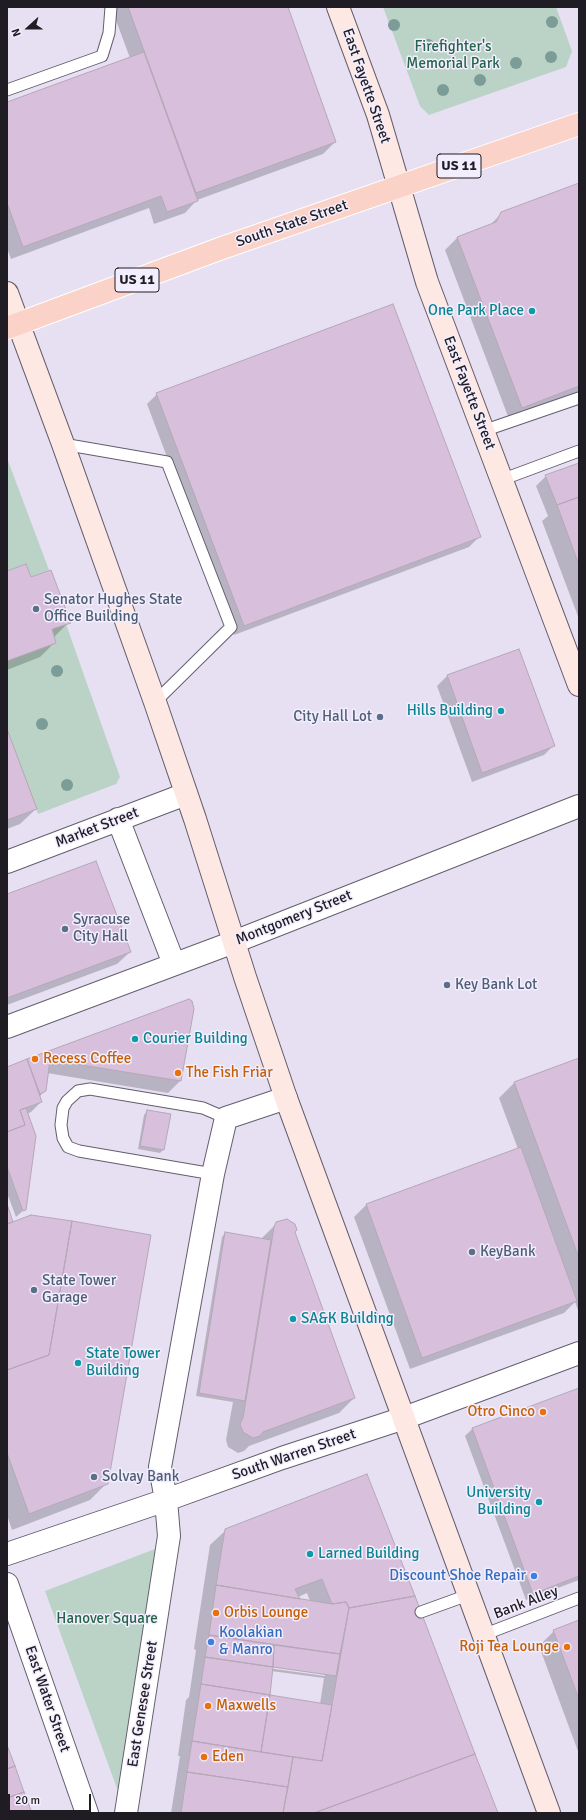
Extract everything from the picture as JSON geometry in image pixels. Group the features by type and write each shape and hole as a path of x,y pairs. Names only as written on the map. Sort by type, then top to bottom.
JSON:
{"main road":[{"name":"South State Street","path":"13,325 222,248 579,124"}],"street":[{"name":"East Fayette Street","path":"338,7 378,115 427,282 579,685"},
{"path":"7,293 13,325 63,444 155,702 286,1098 549,1813"},
{"name":"Market Street","path":"7,862 186,794"},
{"name":"Montgomery Street","path":"7,1027 234,942 579,806"},
{"path":"118,819 174,964"},
{"path":"213,1174 226,1118 286,1098"},
{"name":"East Genesee Street","path":"126,1813 169,1536 166,1500 160,1467 213,1174"},
{"name":"South Warren Street","path":"7,1554 166,1500 282,1458 404,1418 579,1353"},
{"name":"East Water Street","path":"7,1584 87,1813"}],"lane":[{"path":"7,90 102,56 109,33 111,7"},
{"path":"483,432 579,398"},
{"path":"63,444 167,462 231,627 155,702"},
{"path":"501,480 579,451"},
{"path":"213,1174 79,1151 68,1147 63,1138 61,1125 64,1108 67,1101 78,1091 90,1089 203,1108 226,1118"},
{"path":"421,1612 468,1595"},
{"name":"Bank Alley","path":"483,1635 579,1598"}],"green space":[{"name":"Firefighter's Memorial Park","path":"383,7 556,7 572,51 566,67 429,115 420,106"},
{"path":"7,458 49,570 31,577 26,564 7,571"},
{"path":"66,624 120,777 116,784 38,814 7,729 7,661 56,643 52,629"},
{"name":"Hanover Square","path":"168,1544 126,1813 45,1591"}],"building":[{"path":"128,7 288,7 336,142 196,193"},
{"path":"144,52 198,201 167,212 161,196 23,247 7,203 7,102"},
{"name":"One Park Place","path":"579,183 579,386 522,408 457,237 496,222 501,212"},
{"path":"393,304 481,537 244,626 156,393"},
{"path":"579,463 579,497 557,505 545,475"},
{"path":"579,497 579,565 557,505"},
{"name":"Senator Hughes State Office Building","path":"26,564 31,577 51,570 71,623 52,629 56,643 7,661 7,571"},
{"name":"Hills Building","path":"519,649 555,746 482,773 447,675"},
{"path":"7,729 37,809 7,820"},
{"name":"Syracuse City Hall","path":"96,861 131,952 7,998 7,894"},
{"name":"Courier Building","path":"189,999 192,1001 194,1009 181,1081 50,1060 46,1091 40,1094 27,1059"},
{"path":"579,1058 579,1258 514,1082"},
{"path":"27,1059 42,1102 20,1110 25,1125 7,1132 7,1067"},
{"path":"26,1108 36,1136 26,1210 23,1211 7,1167 7,1132 25,1125 20,1110"},
{"path":"147,1110 171,1114 164,1150 140,1146"},
{"name":"KeyBank","path":"521,1147 577,1301 422,1358 366,1204"},
{"path":"7,1204 13,1222 7,1224"},
{"name":"State Tower Garage","path":"31,1215 72,1221 49,1355 7,1370 7,1224"},
{"name":"SA&K Building","path":"287,1219 295,1224 297,1230 295,1232 355,1398 263,1432 260,1436 253,1438 243,1432 240,1424 243,1418 274,1227 276,1222"},
{"name":"State Tower Building","path":"72,1221 151,1235 108,1484 29,1514 7,1453 7,1370 49,1355"},
{"path":"225,1232 271,1240 245,1401 199,1393"},
{"name":"University Building","path":"579,1388 579,1576 533,1594 472,1428"},
{"name":"Larned Building","path":"367,1474 415,1596 349,1608 346,1602 332,1604 322,1579 295,1589 300,1599 216,1585 225,1529"},
{"path":"216,1585 332,1604 346,1602 349,1608 340,1654 209,1635"},
{"path":"415,1596 475,1754 314,1813 283,1813 293,1757 322,1761 349,1608"},
{"path":"579,1620 579,1699 553,1630"},
{"path":"209,1635 274,1645 273,1667 205,1657"},
{"path":"274,1645 340,1654 336,1676 273,1667"},
{"path":"205,1657 273,1667 270,1695 201,1684"},
{"path":"201,1684 270,1695 261,1752 192,1741"},
{"path":"270,1695 332,1705 322,1761 261,1752"},
{"path":"192,1741 293,1757 288,1787 187,1772"},
{"path":"7,1745 15,1766 7,1769"},
{"path":"475,1754 498,1813 314,1813"},
{"path":"15,1766 24,1792 7,1798 7,1769"},
{"path":"187,1772 288,1787 283,1813 181,1813"},
{"path":"24,1792 32,1813 7,1813 7,1798"}],"place":[{"name":"One Park Place","path":"532,311"},
{"name":"Senator Hughes State Office Building","path":"36,609"},
{"name":"Hills Building","path":"501,711"},
{"name":"City Hall Lot","path":"380,717"},
{"name":"Syracuse City Hall","path":"65,929"},
{"name":"Key Bank Lot","path":"447,985"},
{"name":"Courier Building","path":"135,1039"},
{"name":"Recess Coffee","path":"35,1059"},
{"name":"The Fish Friar","path":"178,1073"},
{"name":"KeyBank","path":"472,1252"},
{"name":"State Tower Garage","path":"34,1290"},
{"name":"SA&K Building","path":"293,1319"},
{"name":"State Tower Building","path":"78,1363"},
{"name":"Otro Cinco","path":"543,1412"},
{"name":"Solvay Bank","path":"94,1477"},
{"name":"University Building","path":"539,1502"},
{"name":"Larned Building","path":"310,1554"},
{"name":"Discount Shoe Repair","path":"534,1576"},
{"name":"Orbis Lounge","path":"216,1613"},
{"name":"Koolakian & Manro","path":"211,1642"},
{"name":"Roji Tea Lounge","path":"567,1647"},
{"name":"Maxwells","path":"208,1706"},
{"name":"Eden","path":"204,1757"}]}
